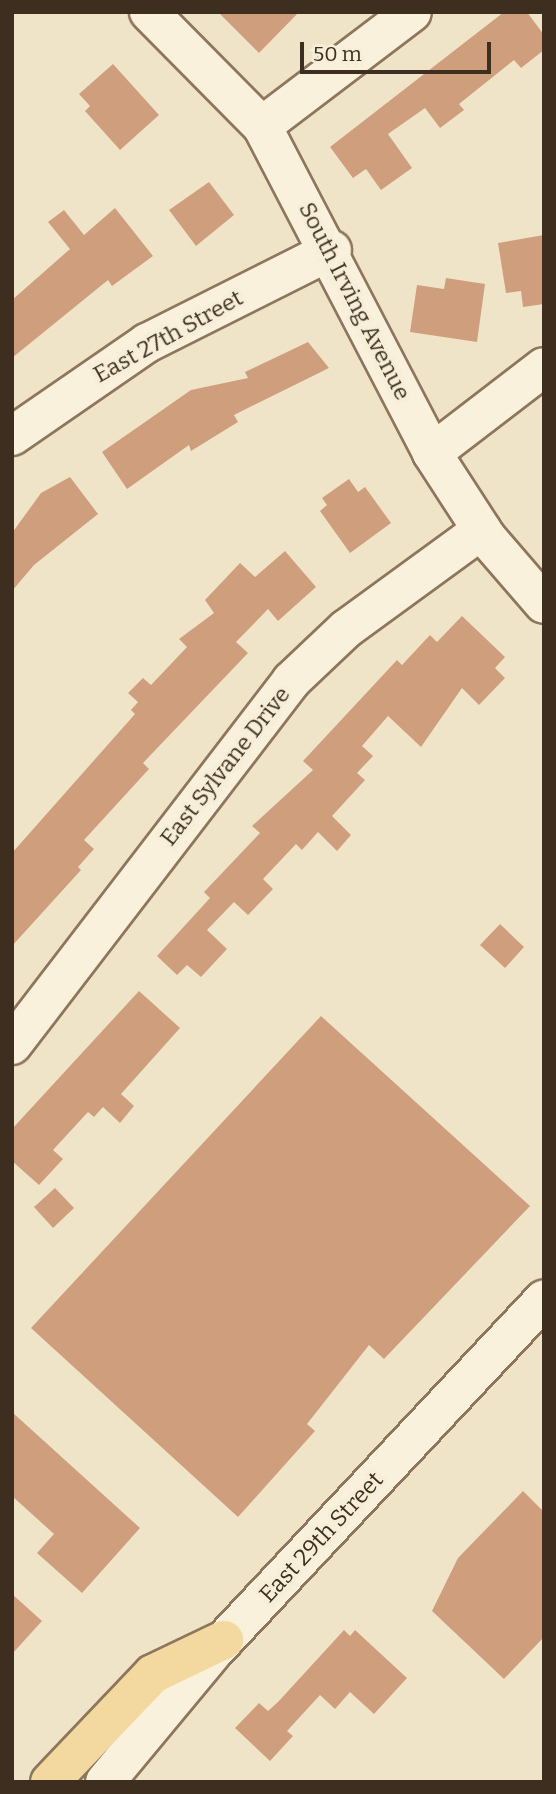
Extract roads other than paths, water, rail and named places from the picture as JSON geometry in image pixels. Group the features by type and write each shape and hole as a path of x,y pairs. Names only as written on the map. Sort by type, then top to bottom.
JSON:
{"main road":[{"path":"50,1782 153,1674 224,1640"}],"street":[{"name":"South Irving Avenue","path":"149,12 262,126 332,250 432,453 482,530 544,604"},
{"path":"262,126 412,12"},
{"name":"East 27th Street","path":"12,436 147,344 332,250"},
{"path":"432,453 544,367"},
{"name":"East Sylvane Drive","path":"12,1045 291,681 346,629 482,530"},
{"name":"East 29th Street","path":"105,1782 224,1640 544,1299"}]}
